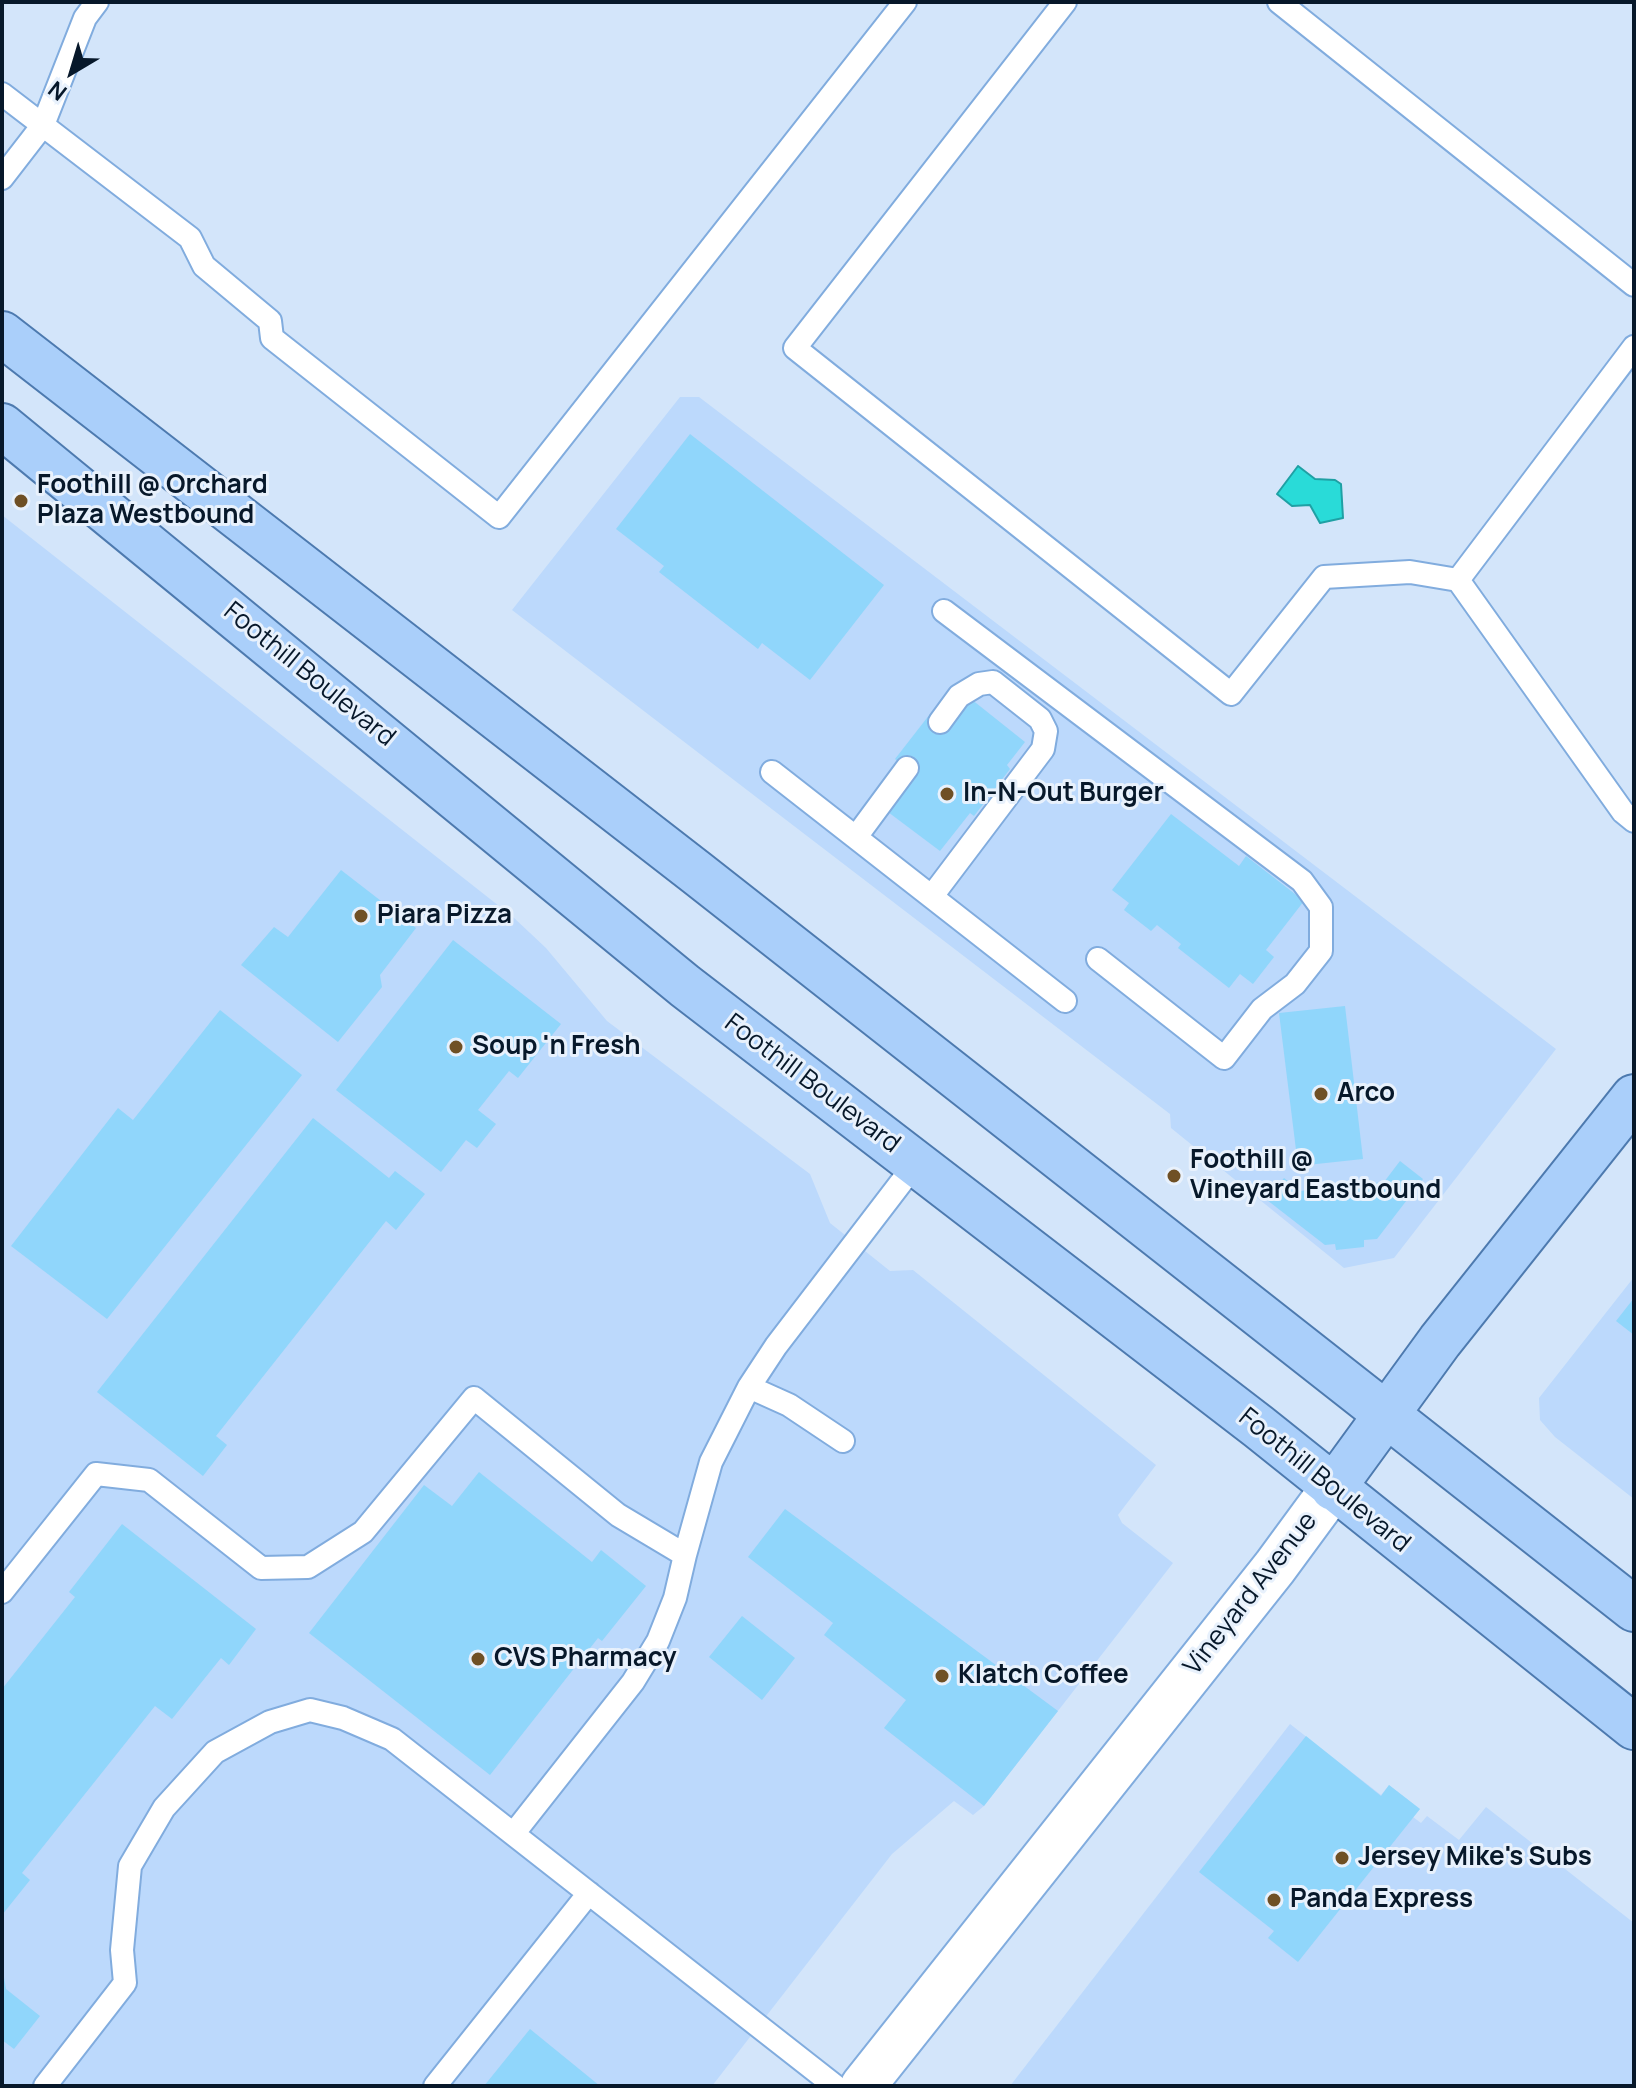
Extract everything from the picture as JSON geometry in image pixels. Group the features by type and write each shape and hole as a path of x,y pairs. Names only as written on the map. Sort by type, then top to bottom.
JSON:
{"main road":[{"path":"2,334 1388,1413 1634,1609"},
{"name":"Foothill Boulevard","path":"2,426 685,986 1333,1488 1634,1727"},
{"name":"Vineyard Avenue","path":"863,2086 1275,1567 1388,1413 1634,1097"}],"lane":[{"path":"2,178 43,125 85,18 97,2"},
{"path":"2,94 190,238 204,266 270,321 272,338 499,517 905,2"},
{"path":"1065,2 795,348 1231,694 1324,577 1410,572 1458,580 1623,812 1634,821"},
{"path":"1279,2 1634,285"},
{"path":"1458,580 1634,347"},
{"path":"944,611 1302,881 1321,907 1321,951 1295,984 1262,1009 1224,1058 1098,959"},
{"path":"932,896 1043,749 1046,731 1040,719 993,682 979,684 959,696 940,722"},
{"path":"856,837 907,768"},
{"path":"772,772 1065,1001"},
{"path":"514,1833 633,1682 658,1641 675,1598 711,1462 749,1387 776,1346 916,1163"},
{"path":"749,1387 789,1405 843,1441"},
{"path":"2,1592 96,1474 149,1480 261,1568 308,1567 363,1532 474,1398 618,1515 685,1555"},
{"path":"45,2086 125,1983 122,1950 130,1866 164,1808 188,1777 215,1752 246,1733 310,1710 343,1718 392,1739 835,2086"},
{"path":"435,2086 589,1893"}],"shaded area":[{"path":"680,397 699,397 1556,1049 1394,1258 1344,1268 1171,1128 1170,1114 512,610"},
{"path":"1298,466 1315,479 1335,480 1341,484 1343,518 1320,523 1310,505 1292,506 1277,494"},
{"path":"2,515 513,917 546,948 607,1021 810,1174 830,1223 890,1271 913,1270 1156,1465 1118,1515 1122,1523 1173,1563 984,1806 973,1815 954,1801 892,1854 712,2086 2,2086"},
{"path":"1634,1277 1634,1499 1555,1437 1540,1420 1539,1398"},
{"path":"1290,1724 1381,1795 1389,1785 1420,1809 1413,1817 1421,1823 1427,1816 1459,1840 1486,1807 1634,1923 1634,2086 1010,2086"}],"building":[{"path":"690,434 884,585 810,680 762,643 758,649 659,572 664,566 616,529"},
{"name":"In-N-Out Burger","path":"971,699 1025,742 1007,765 1010,769 974,816 970,813 940,851 888,812 916,775 895,759 930,714 948,728"},
{"path":"1171,814 1239,866 1246,856 1304,901 1266,950 1274,957 1253,984 1240,974 1229,988 1178,948 1181,944 1157,925 1151,931 1124,910 1129,903 1112,890"},
{"path":"341,870 416,928 380,975 382,987 338,1042 241,965 274,927 288,937"},
{"name":"Soup 'n Fresh","path":"453,940 561,1024 518,1078 509,1071 478,1110 496,1124 477,1148 466,1140 441,1172 336,1090"},
{"path":"1345,1006 1363,1159 1298,1166 1279,1013"},
{"path":"220,1010 302,1075 107,1319 11,1246 118,1108 133,1120"},
{"path":"313,1118 389,1178 395,1171 425,1194 396,1230 386,1221 216,1436 227,1445 203,1476 97,1392"},
{"path":"1400,1161 1423,1179 1377,1239 1364,1240 1364,1247 1336,1250 1335,1244 1325,1245 1267,1200 1284,1178 1300,1191 1384,1182"},
{"path":"1634,1298 1634,1335 1616,1321"},
{"name":"CVS Pharmacy","path":"479,1472 592,1562 601,1550 646,1586 602,1641 598,1638 490,1775 309,1633 424,1485 452,1506"},
{"path":"785,1509 1058,1711 984,1806 884,1728 906,1700 824,1635 833,1623 748,1557"},
{"path":"122,1524 256,1629 229,1665 221,1658 172,1719 155,1706 22,1873 30,1880 2,1915 2,1689 75,1597 69,1592"},
{"path":"742,1616 795,1658 762,1700 709,1657"},
{"path":"1306,1736 1381,1796 1389,1785 1420,1809 1298,1962 1268,1938 1274,1931 1199,1872"},
{"path":"2,1966 6,1989 40,2016 14,2049 2,2040"},
{"path":"530,2029 600,2086 484,2086"}],"place":[{"name":"Foothill @ Orchard Plaza Westbound","path":"21,501"},
{"name":"In-N-Out Burger","path":"947,794"},
{"name":"Piara Pizza","path":"361,916"},
{"name":"Soup 'n Fresh","path":"456,1047"},
{"name":"Arco","path":"1321,1094"},
{"name":"Foothill @ Vineyard Eastbound","path":"1174,1176"},
{"name":"CVS Pharmacy","path":"478,1659"},
{"name":"Klatch Coffee","path":"942,1676"},
{"name":"Jersey Mike's Subs","path":"1342,1858"},
{"name":"Panda Express","path":"1274,1900"}]}
